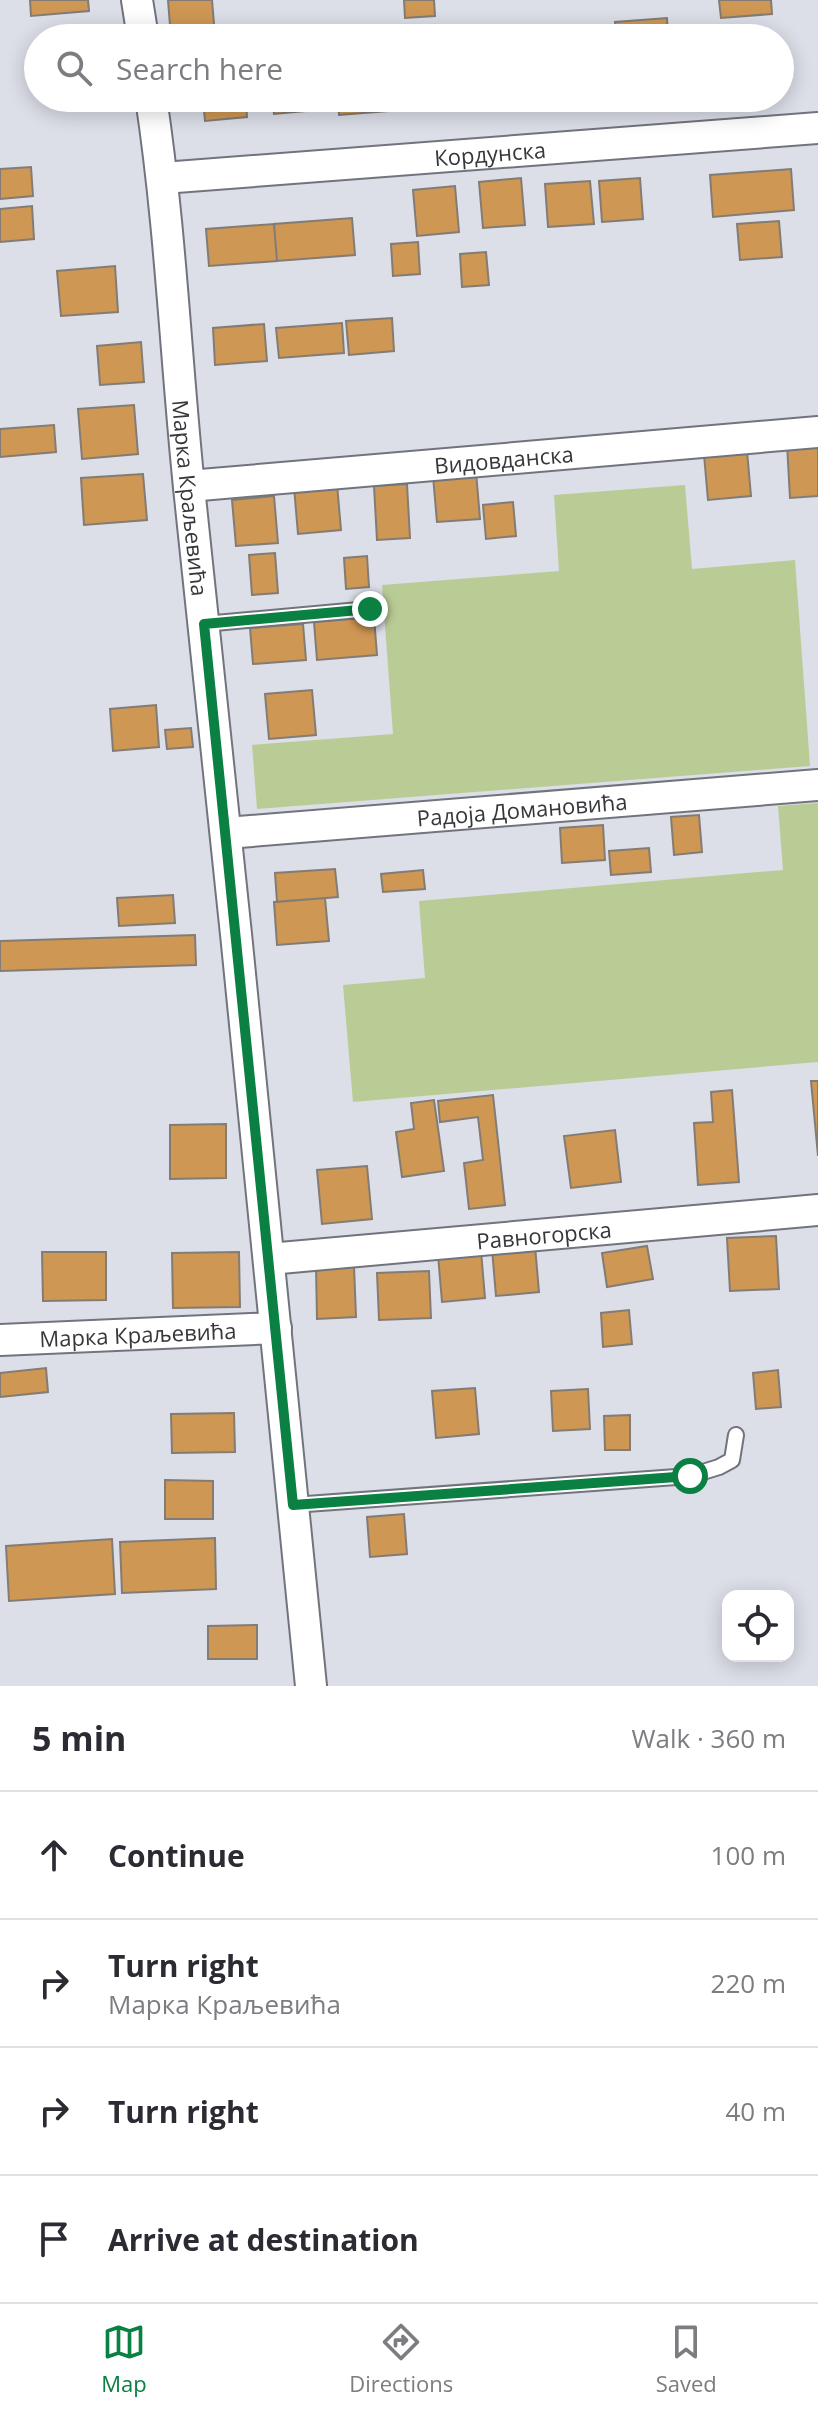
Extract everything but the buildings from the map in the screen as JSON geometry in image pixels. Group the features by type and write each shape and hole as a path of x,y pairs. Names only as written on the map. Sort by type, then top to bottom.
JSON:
{"street":[{"path":"137,0 141,24"},
{"name":"Марка Краљевића","path":"153,112 163,178 189,486 227,833 311,1686"},
{"name":"Кордунска","path":"163,178 818,128"},
{"name":"Видовданска","path":"189,486 818,432"},
{"name":"Радоја Домановића","path":"227,833 818,785"},
{"name":"Равногорска","path":"269,1259 818,1210"},
{"name":"Марка Краљевића","path":"0,1340 276,1328"}],"lane":[{"path":"204,624 370,609"},
{"path":"293,1505 690,1476 732,1460 736,1435"}],"green space":[{"path":"685,485 692,569 795,560 810,766 257,809 252,745 393,734 382,585 559,571 554,495"},
{"path":"818,803 818,1062 353,1102 343,985 425,978 419,901 783,870 778,806"}],"route":[{"path":"370,609 204,624 293,1505 690,1476"}]}
